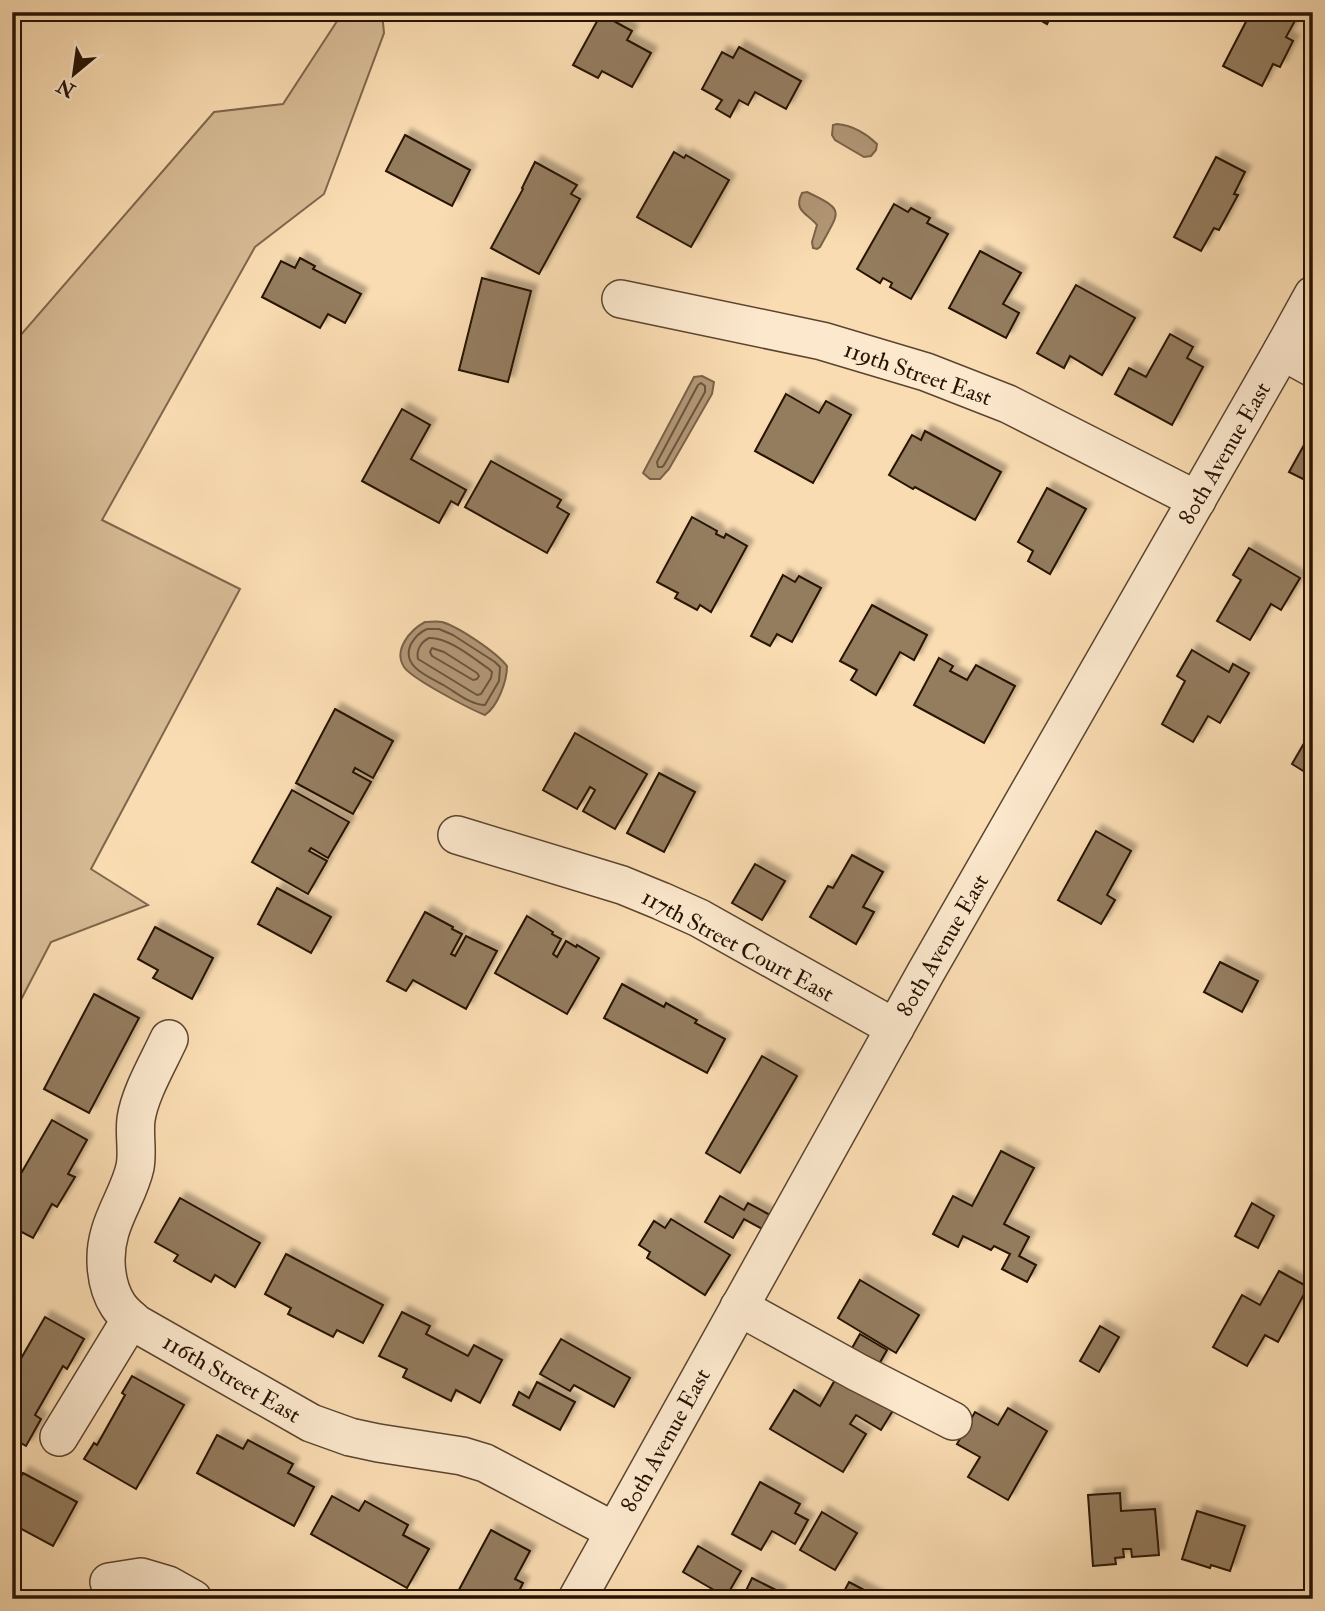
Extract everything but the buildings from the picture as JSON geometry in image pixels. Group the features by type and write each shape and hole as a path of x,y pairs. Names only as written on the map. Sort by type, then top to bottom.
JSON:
{"street":[{"name":"80th Avenue East","path":"577,1599 895,1028 1197,500 1297,359 1313,295"},
{"name":"119th Street East","path":"621,299 822,341 924,371 1008,404 1197,500"},
{"name":"117th Street Court East","path":"457,835 622,885 661,901 699,918 895,1028"},
{"name":"116th Street East","path":"169,1039 137,1117 136,1165 109,1233 107,1274 111,1292 125,1315 311,1423 359,1439 462,1456 485,1464 614,1531"},
{"path":"739,1307 953,1421"},
{"path":"59,1437 131,1319"},
{"path":"108,1582 141,1577 167,1585 193,1599"}],"shaded area":[{"path":"343,12 382,12 384,33 324,194 255,247 102,520 240,589 91,869 148,905 51,942 12,1017 12,345 214,112 283,104"}],"water":[{"path":"833,125 864,134 877,144 876,150 871,156 864,157 835,140 832,135"},
{"path":"807,192 829,204 836,213 832,226 817,249 813,248 812,242 817,225 802,211 799,204 802,193"},
{"path":"702,376 714,382 712,394 669,469 660,479 650,479 643,473 694,377"},
{"path":"425,622 442,622 458,629 486,647 507,666 501,693 485,715 429,686 404,667 401,661 402,647 414,630"}]}
